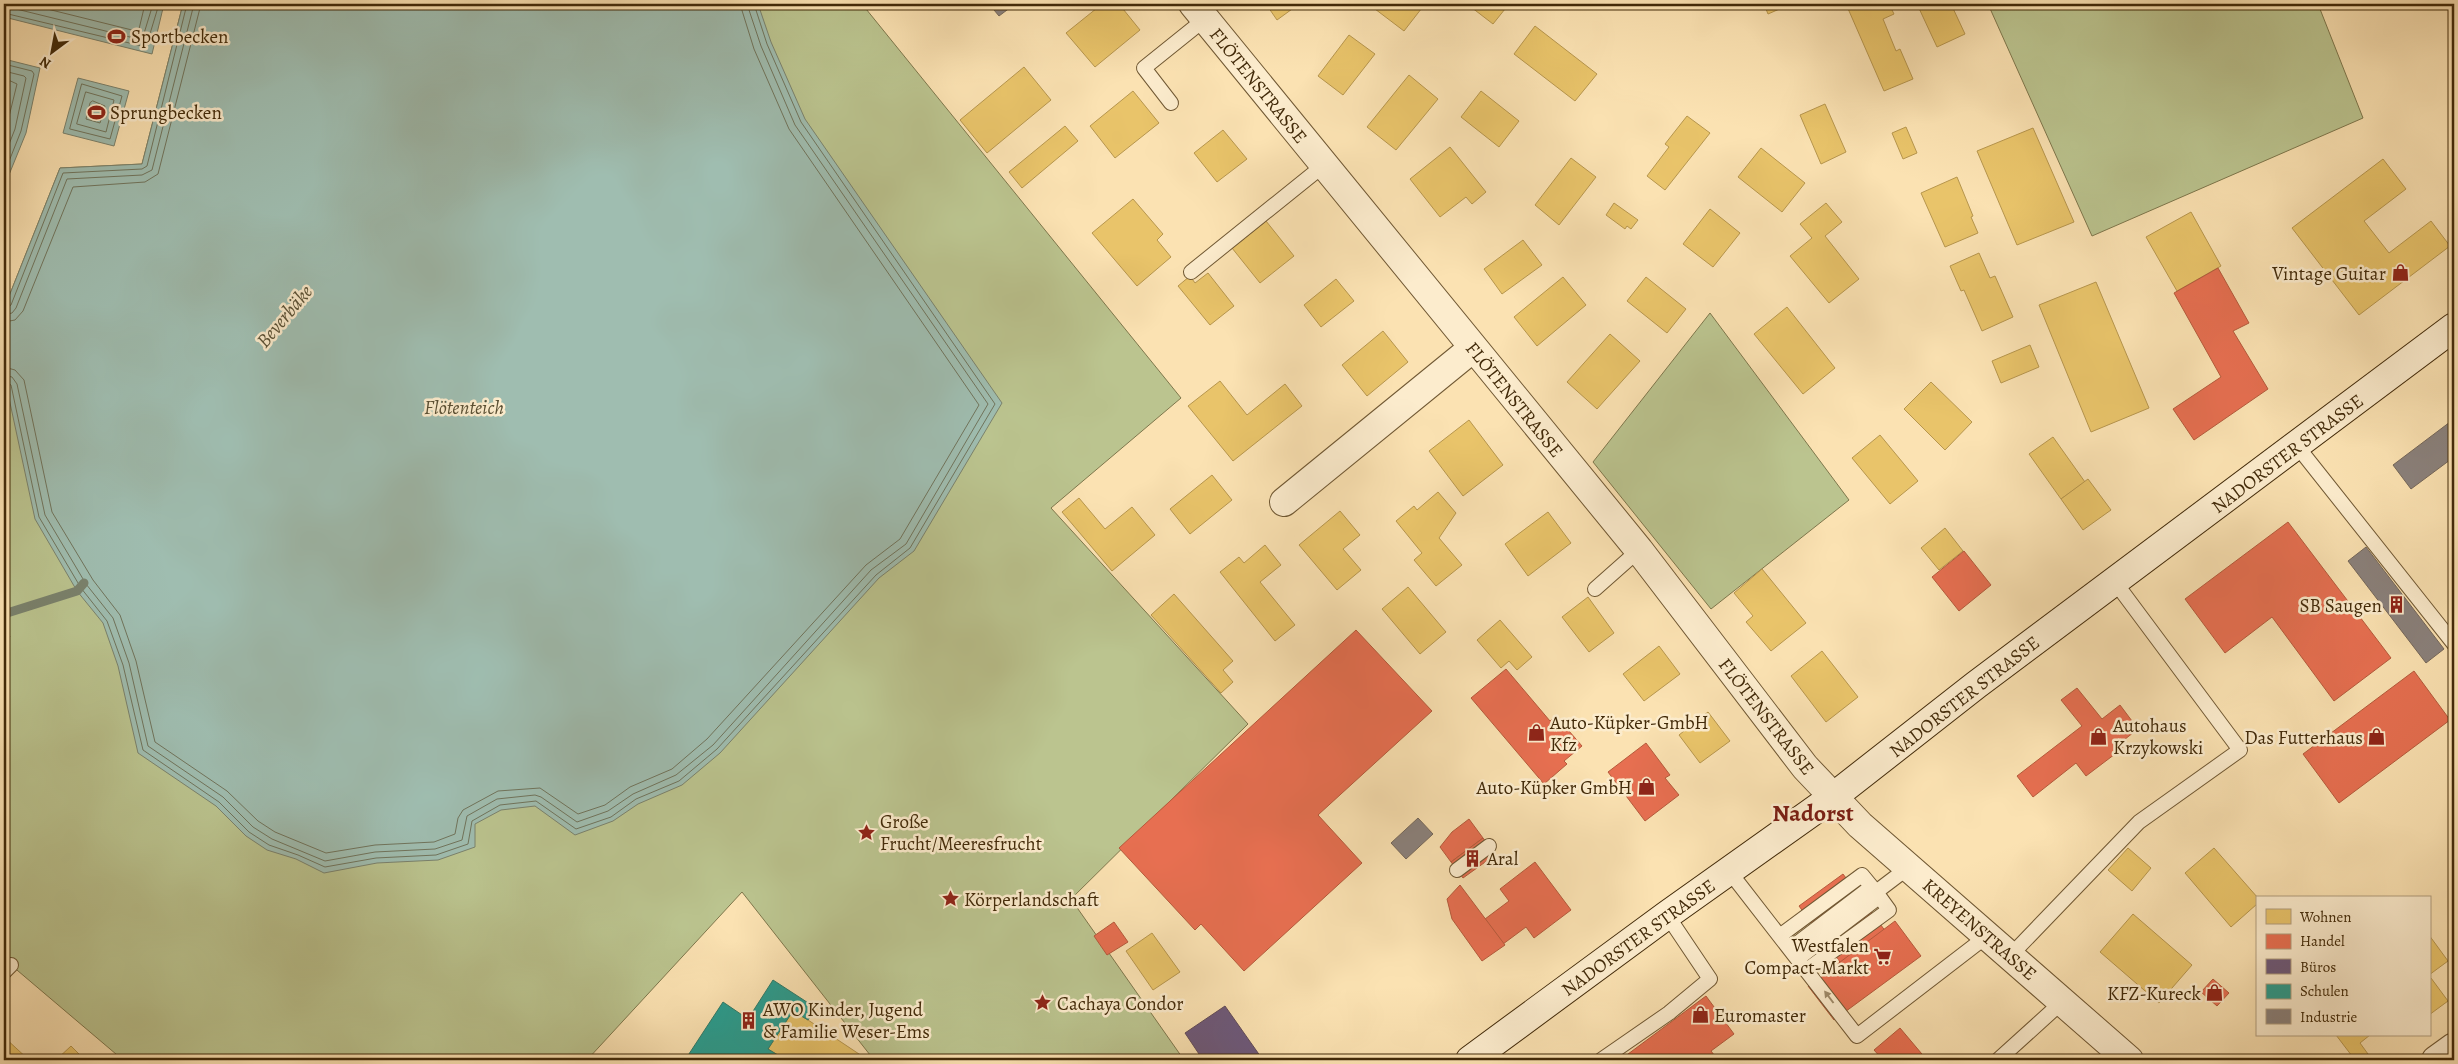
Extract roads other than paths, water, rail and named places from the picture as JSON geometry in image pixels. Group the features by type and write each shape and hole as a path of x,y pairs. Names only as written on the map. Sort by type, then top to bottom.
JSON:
{"street":[{"name":"FLÖTENSTRASSE","path":"1199,11 1639,550 1805,767 1833,797"},
{"name":"NADORSTER STRASSE","path":"1483,1057 1667,915 1833,797 1976,685 2298,446 2454,327"},
{"path":"1284,502 1473,348"},
{"name":"KREYENSTRASSE","path":"1833,797 1860,825 2129,1060"},
{"path":"2436,1060 2454,1047"}],"lane":[{"path":"1172,103 1144,68 1199,11"},
{"path":"1191,272 1324,166"},
{"path":"2298,446 2454,644"},
{"path":"1595,589 1639,550"},
{"path":"2010,956 2139,822 2240,750 2116,582"},
{"path":"1457,870 1489,846"},
{"path":"1795,953 1909,867"},
{"path":"1729,870 1795,953 1857,1036 1987,936"},
{"path":"1781,935 1862,875 1889,910 1827,963 1808,970"},
{"path":"1601,1060 1669,1013 1710,979 1667,915"},
{"path":"1998,1060 2062,1002"}],"water":[{"name":"Sportbecken","path":"4,4 164,4 152,54 4,17"},
{"name":"Flötenteich","path":"183,4 758,4 771,42 805,119 1002,403 914,551 879,578 720,753 682,785 638,804 613,821 575,835 535,806 501,810 475,824 475,847 438,860 377,863 324,873 296,859 267,850 246,836 216,806 138,753 118,666 103,623 77,591 35,519 4,375 4,309 60,168 142,164"},
{"path":"4,59 40,68 26,133 4,187"},
{"name":"Sprungbecken","path":"78,78 129,91 114,146 63,133"}],"waterway":[{"name":"Beverbäke","path":"4,614 77,591 84,583"}],"place":[{"name":"Sportbecken","path":"117,36"},
{"name":"Sprungbecken","path":"96,112"},
{"name":"Vintage Guitar","path":"2400,273"},
{"name":"SB Saugen","path":"2396,605"},
{"name":"Auto-Küpker-GmbH Kfz","path":"1536,733"},
{"name":"Autohaus Krzykowski","path":"2099,736"},
{"name":"Das Futterhaus","path":"2377,737"},
{"name":"Auto-Küpker GmbH","path":"1646,787"},
{"name":"Große Frucht/Meeresfrucht","path":"866,832"},
{"name":"Aral","path":"1473,858"},
{"name":"Körperlandschaft","path":"950,899"},
{"name":"Westfalen Compact-Markt","path":"1883,956"},
{"name":"KFZ-Kureck","path":"2215,993"},
{"name":"Cachaya Condor","path":"1043,1003"},
{"name":"Euromaster","path":"1700,1015"},
{"name":"AWO Kinder, Jugend & Familie Weser-Ems","path":"749,1020"}],"district":[{"name":"Nadorst","path":"1813,813"}]}
